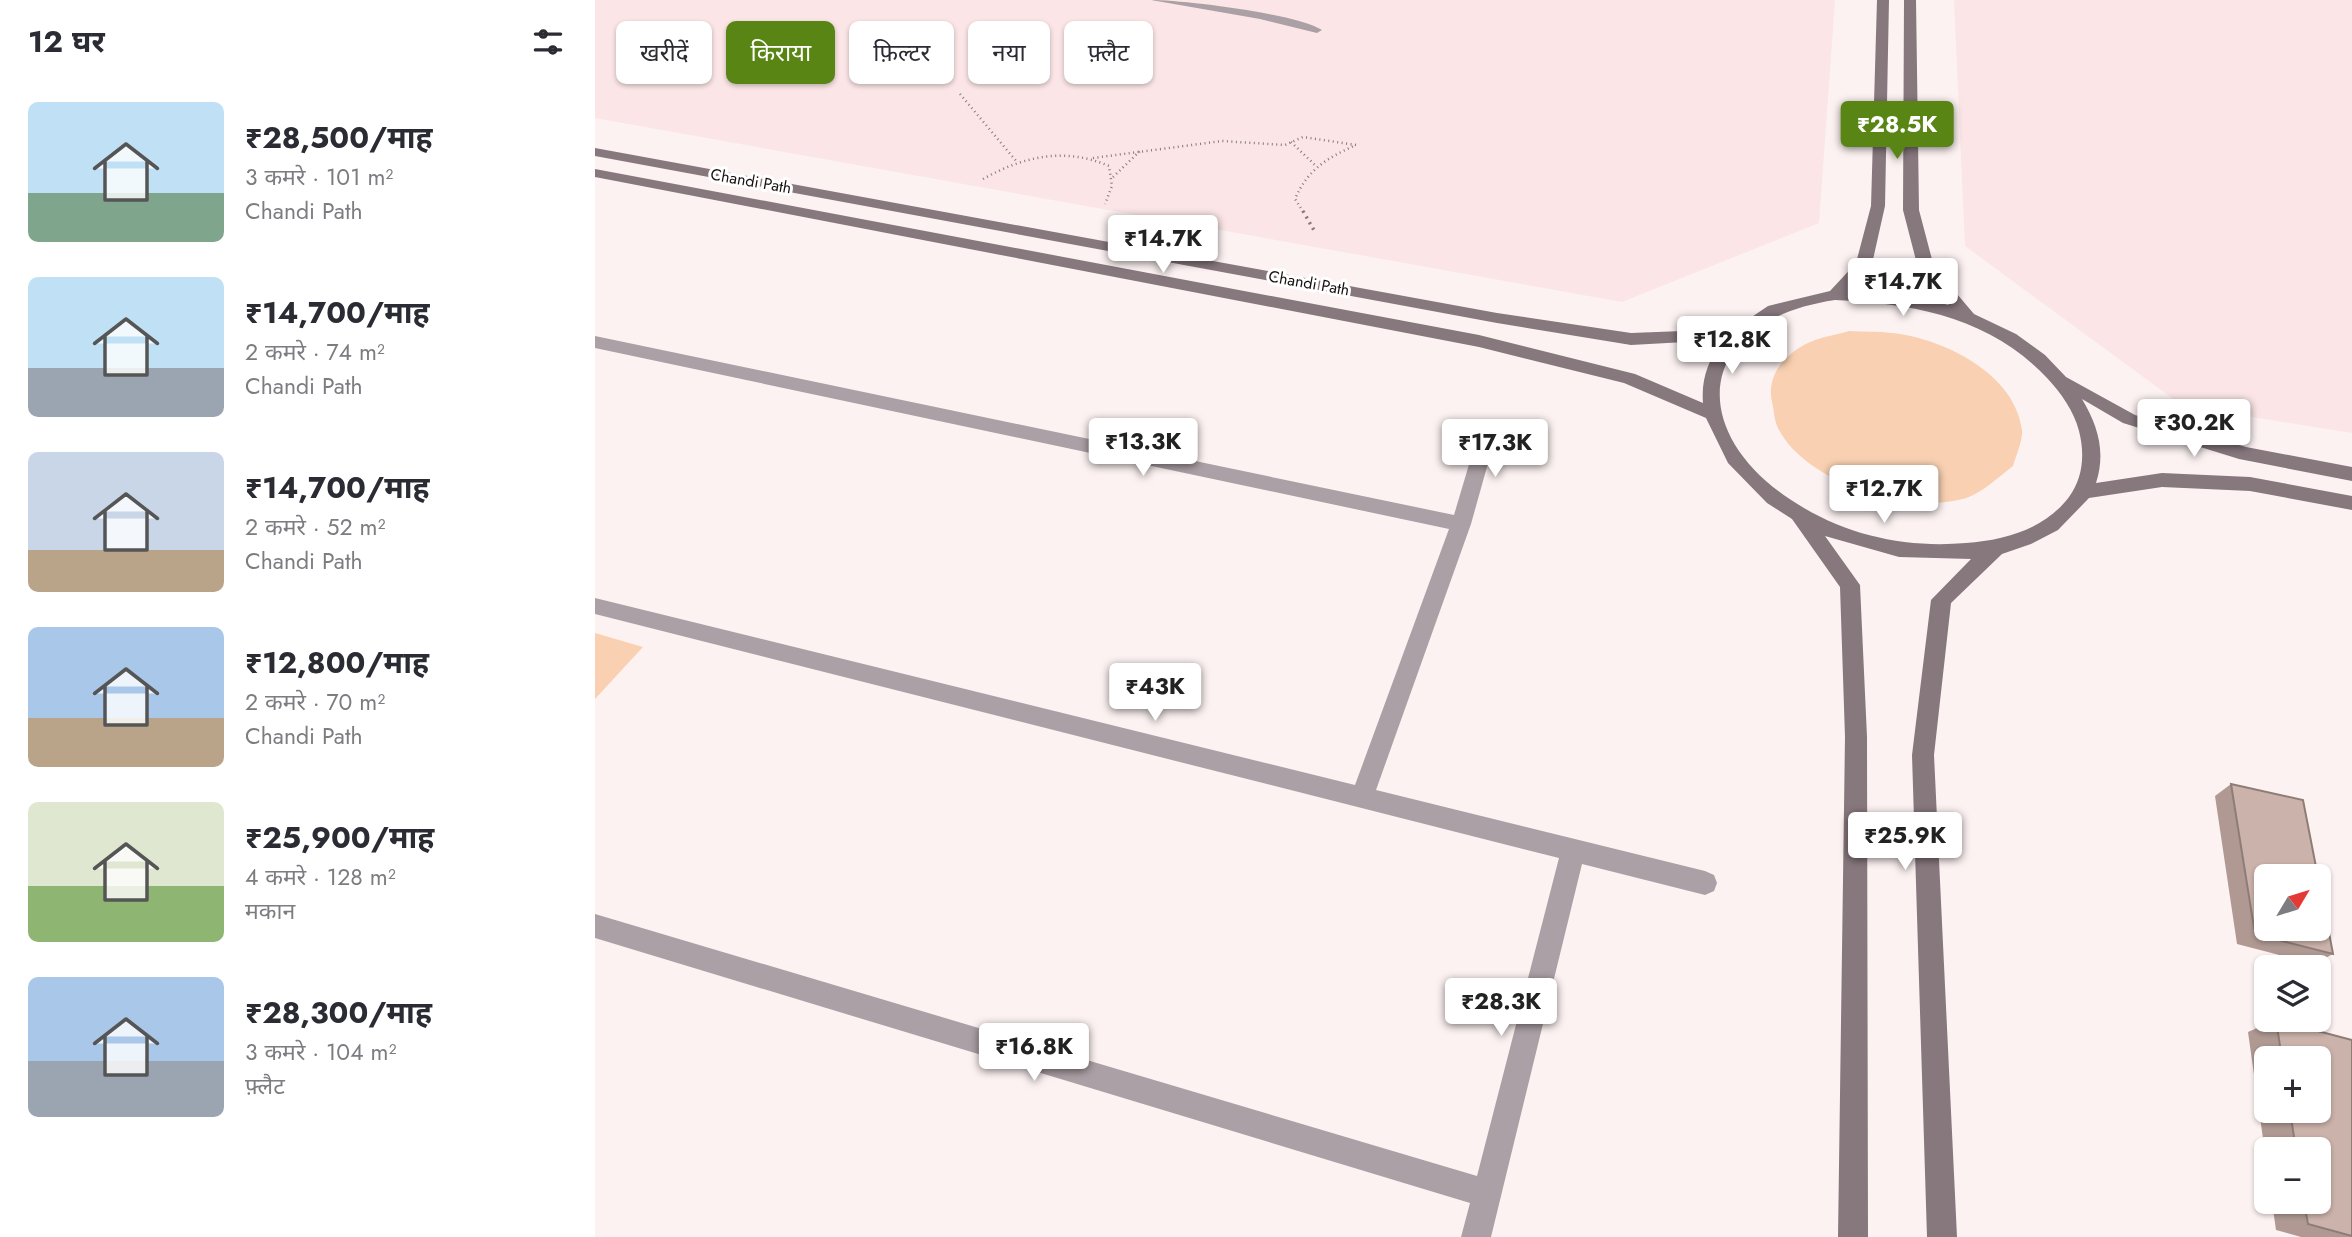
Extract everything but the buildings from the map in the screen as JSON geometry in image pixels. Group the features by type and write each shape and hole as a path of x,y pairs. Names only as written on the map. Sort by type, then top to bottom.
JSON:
{"main road":[{"path":"1835,295 1864,264 1878,206 1883,0"},
{"path":"1910,0 1911,210 1926,268 1968,317"},
{"name":"Chandi Path","path":"595,152 1497,318 1631,339 1736,334"},
{"name":"Chandi Path","path":"595,173 1479,341 1629,378 1713,414"},
{"path":"2059,379 2087,424 2092,447 2091,470 2083,492 2063,517 2032,536 1994,548 1962,553 1894,548 1848,536 1797,513 1775,499 1740,466 1727,449 1713,414 1710,396 1716,362 1736,334 1755,319 1779,308 1835,295 1901,298 1968,317 2019,344 2059,379 2129,419 2246,454 2352,474"},
{"path":"2083,492 2162,480 2250,484 2352,503"},
{"path":"1797,513 1850,585 1856,737 1853,1237"},
{"path":"1942,1237 1923,755 1941,600 1994,548"}],"street":[{"path":"599,346 1461,524"},
{"path":"1362,797 1461,524 1490,424"},
{"path":"595,606 1705,883"},
{"path":"1476,1237 1573,850"},
{"path":"595,926 1486,1193"}],"lane":[{"path":"1156,0 1260,16 1317,30"}],"path":[{"path":"960,94 1017,162"},
{"path":"983,179 1017,162 1057,154 1093,158 1143,149 1222,141 1285,145 1303,137 1356,145 1316,166 1303,177 1294,199 1314,232"},
{"path":"1291,142 1316,166"},
{"path":"1113,178 1143,149"},
{"path":"1093,158 1109,166 1113,178 1112,194 1105,204"}],"shaded area":[{"path":"595,0 1835,0 1819,223 1622,302 595,118"},
{"path":"1954,0 2352,0 2352,433 2183,406 1965,246"},
{"path":"1849,331 1892,333 1932,342 1973,362 1991,376 2006,392 2016,410 2022,430 2013,466 1969,497 1946,502 1919,502 1863,491 1811,465 1792,448 1778,428 1772,402 1772,383 1779,366 1792,353 1818,339"},
{"path":"595,633 643,647 595,699"}]}
